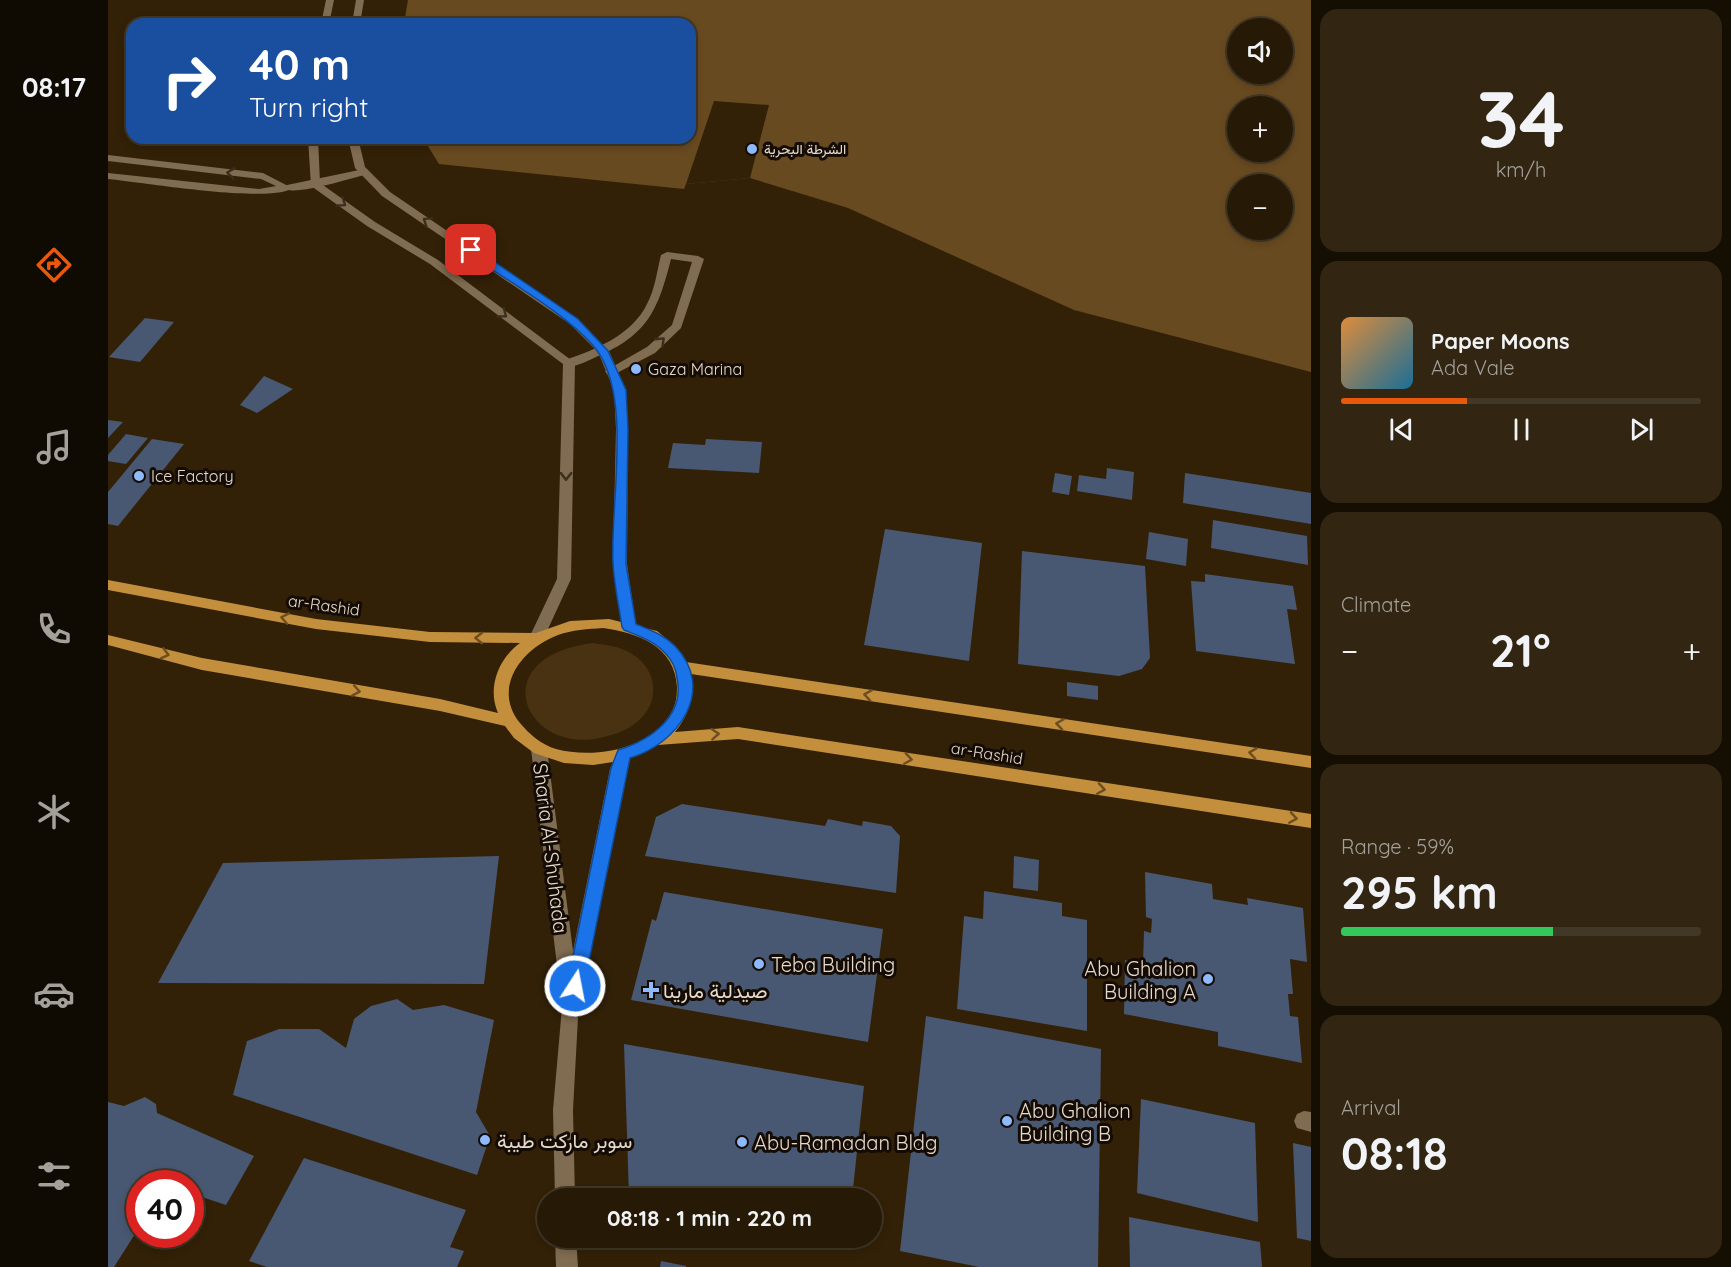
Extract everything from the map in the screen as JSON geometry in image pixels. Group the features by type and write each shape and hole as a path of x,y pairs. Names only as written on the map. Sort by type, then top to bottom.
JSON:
{"main road":[{"name":"ar-Rashid","path":"108,585 316,624 430,637 537,638"},
{"path":"603,622 629,627 652,636 671,650 682,667 686,687 682,708 672,724 657,739 624,754 588,760 562,757 539,749 520,736 507,721 500,703 501,684 514,659 537,638 558,629 603,622"},
{"path":"108,640 202,664 440,705 507,721"},
{"path":"682,667 1311,762"},
{"name":"ar-Rashid","path":"657,739 738,733 1311,821"}],"street":[{"path":"326,18 330,0"},
{"path":"357,18 360,0"},
{"path":"313,144 315,184"},
{"path":"354,144 360,168 386,194 574,322 603,351 620,390 622,429 620,564 629,627"},
{"path":"108,158 263,176 287,188"},
{"path":"108,176 259,192 315,184 364,172"},
{"path":"315,184 371,224 434,262 569,363"},
{"path":"569,363 603,351 630,333 651,308 667,255 698,259 677,326 651,350 611,371"},
{"path":"537,638 564,579 569,363"},
{"name":"Sharia Al-Shuhada","path":"539,749 571,1007 563,1110 565,1188"},
{"path":"571,1007 618,768 624,754"},
{"path":"566,1248 567,1267"}],"shaded area":[{"path":"408,0 1311,0 1311,372 1074,310 848,208 750,178 686,184 684,189 439,164 427,144 696,144 696,18 405,18"},
{"path":"593,643 623,649 641,661 651,677 653,686 650,705 645,714 633,725 608,736 576,740 553,733 536,720 527,703 526,684 536,667 558,652"}],"pier":[{"path":"714,101 769,105 750,178 686,184"}],"building":[{"path":"145,318 174,322 140,362 109,357"},
{"path":"264,376 293,389 257,413 240,405"},
{"path":"108,420 123,422 108,438"},
{"path":"126,434 148,438 126,464 108,461 108,455"},
{"name":"Ice Factory","path":"152,439 184,444 118,526 108,524 108,492"},
{"path":"706,439 762,442 759,473 668,468 673,443 705,445"},
{"path":"1107,468 1134,472 1132,500 1077,491 1079,475 1106,479"},
{"path":"1055,473 1072,476 1069,495 1052,492"},
{"path":"1185,473 1311,493 1311,524 1183,503"},
{"path":"1213,520 1307,536 1308,565 1211,548"},
{"path":"885,529 982,543 969,661 864,645"},
{"path":"1149,532 1188,539 1186,566 1146,559"},
{"path":"1022,551 1145,566 1150,658 1142,669 1119,676 1018,664"},
{"path":"1205,574 1293,586 1297,610 1287,609 1295,664 1196,651 1191,581 1205,582"},
{"path":"1067,682 1098,686 1098,700 1067,696"},
{"path":"682,804 825,826 828,819 862,826 863,821 891,826 900,836 896,893 645,856 656,817"},
{"path":"499,856 484,984 158,983 223,863"},
{"path":"1014,856 1039,860 1038,891 1013,888"},
{"name":"Abu Ghalion Building A","path":"1145,872 1212,884 1213,899 1248,905 1247,898 1303,908 1307,962 1290,959 1293,994 1288,994 1290,1016 1298,1017 1302,1063 1218,1046 1218,1032 1124,1014 1125,960 1143,964 1144,931 1151,933 1152,919 1146,917"},
{"path":"984,891 1062,903 1062,916 1087,920 1087,1031 957,1009 964,916 983,919"},
{"name":"Teba Building","path":"664,892 883,929 868,1042 631,1000 652,919 656,921"},
{"path":"397,999 413,1010 444,1005 494,1020 476,1112 490,1136 477,1175 233,1095 247,1041 279,1029 319,1029 346,1048 354,1019 371,1006"},
{"name":"Abu Ghalion Building B","path":"926,1016 1101,1049 1098,1267 979,1267 900,1251"},
{"name":"Abu-Ramadan Bldg","path":"624,1044 864,1086 853,1188 629,1188"},
{"path":"145,1097 156,1104 157,1113 254,1156 226,1205 204,1198 204,1170 126,1170 126,1248 114,1267 108,1267 108,1102 124,1106"},
{"path":"1141,1099 1255,1123 1258,1222 1137,1193"},
{"path":"1293,1143 1311,1147 1311,1241 1297,1238"},
{"path":"304,1158 466,1210 450,1247 464,1251 457,1267 267,1267 249,1261"},
{"path":"1129,1217 1260,1242 1262,1267 1130,1267"},
{"path":"661,1261 686,1266 686,1267 660,1267"}],"place":[{"name":"الشرطة البحرية","path":"752,149"},
{"name":"Gaza Marina","path":"636,369"},
{"name":"Ice Factory","path":"139,476"},
{"name":"Teba Building","path":"759,964"},
{"name":"Abu Ghalion Building A","path":"1208,979"},
{"name":"صيدلية مارينا","path":"651,990"},
{"name":"Abu Ghalion Building B","path":"1007,1121"},
{"name":"سوبر ماركت طيبة","path":"485,1140"},
{"name":"Abu-Ramadan Bldg","path":"742,1142"}],"route":[{"path":"471,250 574,322 603,351 620,390 622,429 620,564 629,627 652,636 671,650 682,667 686,687 682,708 672,724 657,739 624,754 618,768 575,986"}]}
